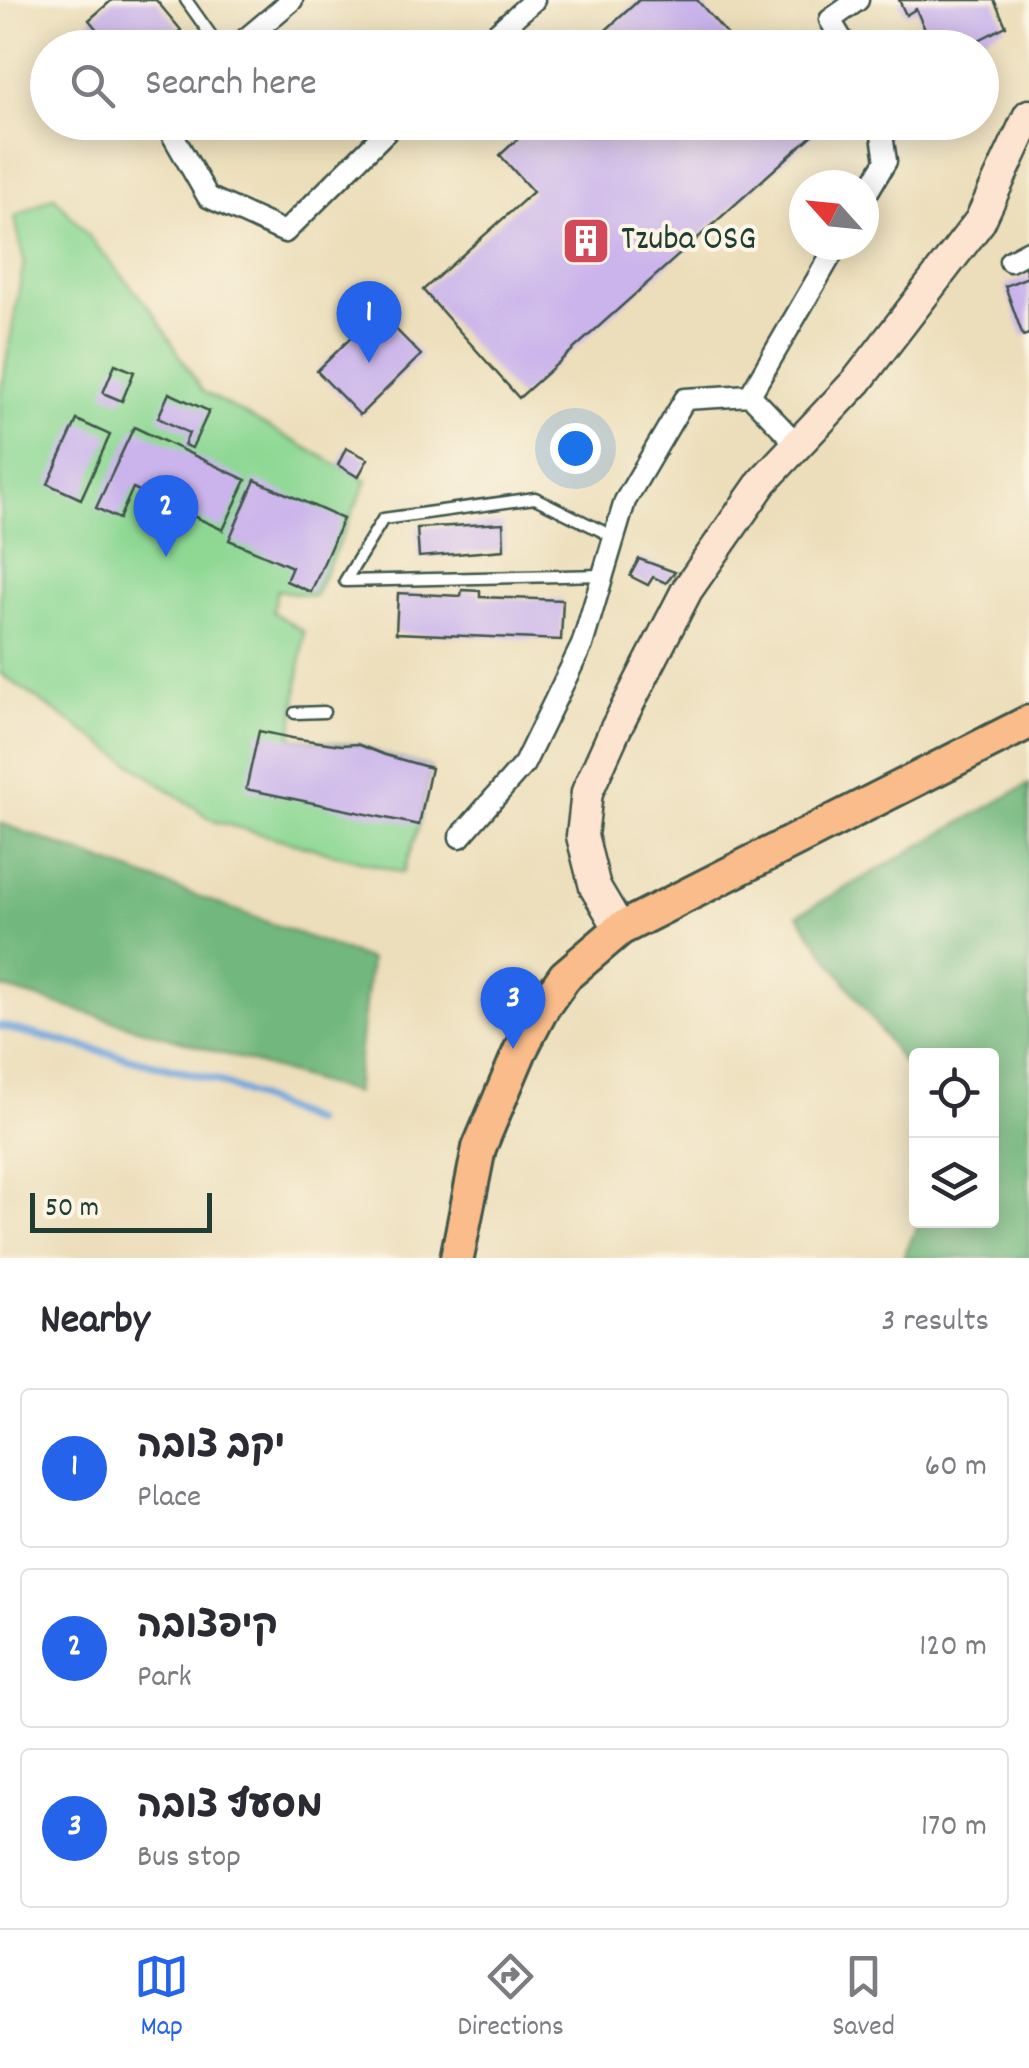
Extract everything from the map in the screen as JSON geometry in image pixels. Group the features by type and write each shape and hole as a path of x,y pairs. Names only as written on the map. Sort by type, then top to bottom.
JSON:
{"main road":[{"path":"457,1258 479,1148 520,1052 543,1007 566,976 620,929 1029,722"}],"street":[{"path":"256,30 292,0"},
{"path":"500,30 534,0"},
{"path":"836,30 830,20 858,0"},
{"path":"620,929 595,887 582,836 586,792 614,732 687,590 762,481 856,381 980,222 1029,115"},
{"path":"175,140 208,197 285,232 378,140"},
{"path":"879,173 886,161 883,140"},
{"path":"750,395 828,260"},
{"path":"460,837 524,764 582,646 626,501 686,399 750,395 796,443"}],"lane":[{"path":"186,0 207,30"},
{"path":"604,575 345,581 383,519 535,498 614,537"},
{"path":"295,712 324,712"}],"green space":[{"path":"54,196 153,312 202,391 367,481 314,596 277,590 273,612 304,632 292,738 357,744 431,768 419,825 403,873 214,821 0,673 0,397 24,262 15,217"},
{"path":"1029,784 1029,1258 903,1258 917,1228 999,1228 999,1048 909,1048 909,1071 798,915"},
{"path":"0,823 370,960 355,1093 0,987"}],"building":[{"path":"112,0 156,0 181,30 97,30 89,20"},
{"path":"639,0 697,0 723,30 606,30"},
{"path":"899,0 994,0 1006,26 998,30 925,30 916,9 906,15"},
{"name":"Tzuba OSG","path":"516,140 807,140 519,398 423,290 533,192 500,155"},
{"path":"1029,256 1029,334 1023,336 1005,286 1028,277 1022,259"},
{"path":"378,311 421,355 360,415 317,371"},
{"path":"115,364 134,372 122,401 103,393"},
{"path":"169,393 209,411 192,448 184,445 189,433 158,418"},
{"path":"77,420 110,435 81,499 48,484"},
{"path":"134,427 246,480 223,530 133,488 119,519 96,508"},
{"path":"346,448 368,459 358,477 338,465"},
{"path":"255,480 343,519 311,592 286,581 292,567 229,540"},
{"path":"503,523 504,550 419,557 417,528"},
{"path":"639,559 675,572 666,583 653,577 648,585 630,576"},
{"path":"462,590 480,591 480,597 563,600 561,640 396,633 398,593 461,596"},
{"path":"259,731 341,745 357,744 431,768 419,825 246,789"}],"waterway":[{"path":"0,1026 216,1080 313,1122"}],"place":[{"name":"Tzuba OSG","path":"586,241"},
{"name":"יקב צובה","path":"369,363"},
{"name":"קיפצובה","path":"166,557"},
{"name":"מסעף צובה","path":"513,1049"}]}
